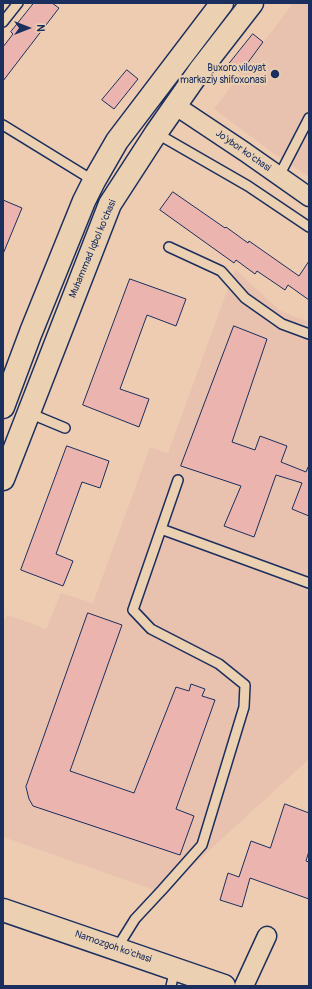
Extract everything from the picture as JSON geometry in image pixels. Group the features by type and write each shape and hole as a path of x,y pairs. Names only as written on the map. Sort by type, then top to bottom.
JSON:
{"main road":[{"path":"3,407 34,325 84,201 94,181 117,141 222,3"},
{"name":"Muhammad Iqbol ko'chasi","path":"3,478 110,204 156,132 176,106 200,70 252,3"},
{"name":"Namozgoh ko'chasi","path":"3,910 117,948 173,977 224,986"}],"street":[{"name":"Jo'ybor ko'chasi","path":"176,106 246,152 309,197"},
{"path":"244,986 267,936"}],"lane":[{"path":"3,22 18,3"},
{"path":"279,176 309,118"},
{"path":"3,125 94,181"},
{"path":"156,132 248,186 309,227"},
{"path":"169,247 221,271 245,298 282,324 309,334"},
{"path":"28,413 65,428"},
{"path":"117,948 135,919 202,845 244,707 245,685 219,664 152,629 133,610 178,480"},
{"path":"161,529 309,582"}],"shaded area":[{"name":"Buxoro viloyat markaziy shifoxonasi","path":"293,3 309,3 309,177 269,150 214,109"},
{"path":"235,269 279,310 309,322 309,759 163,893 3,837 3,620 8,615 46,629 61,593 93,603 150,447 168,453"}],"building":[{"path":"34,3 52,3 59,8 3,81 3,47 13,34 11,32"},
{"path":"253,34 263,42 241,72 229,64"},
{"path":"127,70 138,79 114,109 102,100"},
{"path":"173,192 248,243 249,241 299,276 309,261 309,300 288,285 285,290 257,271 255,274 236,260 234,263 160,210"},
{"path":"3,200 22,208 3,254"},
{"path":"130,279 186,299 176,326 147,315 120,389 149,399 139,427 83,405"},
{"path":"234,326 267,339 232,442 255,450 260,436 287,446 281,462 306,472 308,467 309,468 309,516 292,509 302,483 276,475 254,537 224,526 241,486 181,466"},
{"path":"67,446 109,461 100,488 82,482 56,554 73,561 63,586 21,570"},
{"path":"88,613 122,625 70,771 134,793 176,687 189,691 191,684 205,689 202,696 215,700 176,809 194,816 180,855 33,806 29,799 26,787"},
{"path":"285,804 309,813 309,851 306,861 309,862 309,899 250,878 242,907 220,900 228,873 239,877 251,841 270,848"}],"place":[{"name":"Buxoro viloyat markaziy shifoxonasi","path":"275,74"}]}
